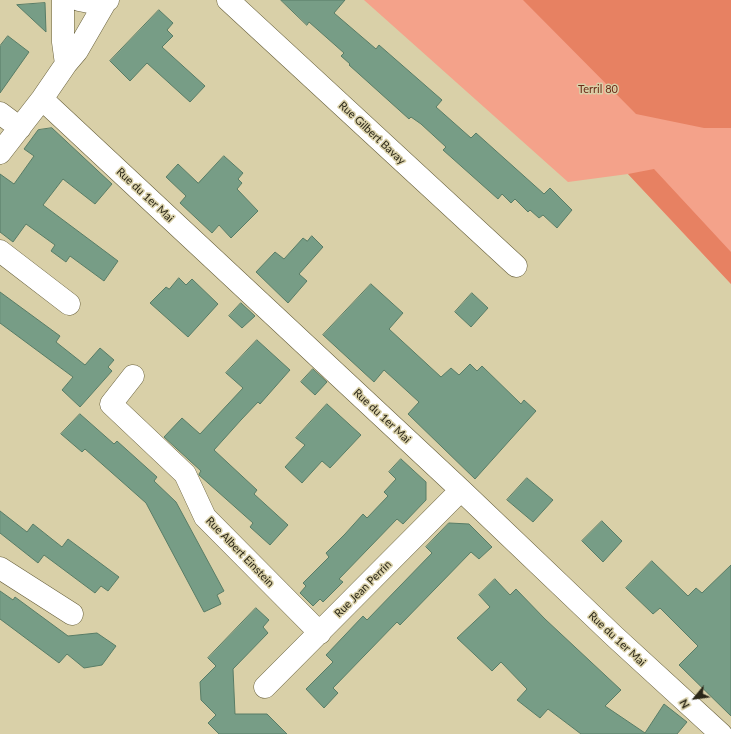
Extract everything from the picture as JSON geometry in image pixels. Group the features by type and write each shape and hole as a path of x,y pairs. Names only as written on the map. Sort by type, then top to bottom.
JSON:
{"street":[{"path":"63,0 63,42 66,64"},
{"path":"79,0 94,3 107,0"},
{"path":"0,153 83,43 107,0"},
{"name":"Rue Gilbert Bavay","path":"228,0 516,266"},
{"name":"Rue du 1er Mai","path":"42,99 461,490 614,636 721,734"},
{"path":"0,113 20,128"},
{"path":"0,251 69,304"},
{"name":"Rue Albert Einstein","path":"133,376 111,404 184,474 205,517 320,633"},
{"name":"Rue Jean Perrin","path":"265,687 461,490"},
{"path":"0,568 72,614"}],"green space":[{"name":"Terril 80","path":"364,0 731,0 731,284 628,174 568,182"}],"shaded area":[{"path":"523,0 731,0 731,128 704,128 636,114"},
{"path":"654,169 731,252 731,284 628,174"}],"building":[{"path":"281,0 345,0 334,13 376,49 379,45 442,100 436,107 471,138 476,133 544,194 550,188 572,210 557,228 543,215 539,218 530,210 528,212 515,199 511,203 502,194 498,199 443,150 446,147 421,124 411,117 409,119 349,65 350,64 341,56 344,53 309,22 307,25"},
{"path":"45,3 46,32 17,5"},
{"path":"159,10 173,23 167,30 173,36 162,47 205,86 190,102 147,63 130,81 110,61"},
{"path":"8,36 29,52 0,93 0,46"},
{"path":"52,128 112,184 95,204 63,179 43,205 118,261 104,281 70,256 66,262 51,251 55,245 26,224 13,242 0,232 0,174 14,184 34,156 24,149 38,130"},
{"path":"224,156 243,173 238,179 242,183 237,189 258,211 231,238 219,225 212,233 180,203 186,196 166,177 178,164 198,183"},
{"path":"312,236 323,247 299,274 307,281 288,303 256,272 275,252 284,259 303,238 307,241"},
{"path":"179,278 186,285 192,279 218,304 188,337 150,303 166,287 169,289"},
{"path":"371,284 403,313 389,329 441,377 451,368 459,375 470,364 477,371 482,366 521,404 524,400 536,411 475,479 408,414 419,402 384,370 374,382 323,335"},
{"path":"0,292 60,336 56,342 85,365 100,348 114,360 108,367 112,371 80,407 62,390 73,377 0,323"},
{"path":"472,293 488,308 471,327 455,312"},
{"path":"241,303 255,316 242,328 229,316"},
{"path":"257,340 290,370 260,404 258,402 214,450 257,490 254,494 288,525 270,545 250,527 253,523 199,475 201,471 164,437 182,418 200,434 243,388 226,373"},
{"path":"313,369 327,382 315,395 301,382"},
{"path":"327,404 361,435 330,468 322,461 302,483 285,467 305,445 296,438"},
{"path":"80,414 114,444 117,441 157,477 154,481 176,502 224,591 217,595 221,604 204,612 146,503 85,449 82,452 61,434"},
{"path":"401,459 426,482 426,500 403,524 397,519 339,579 343,582 323,602 320,599 313,606 300,593 306,586 303,583 329,557 326,553 363,514 367,518 388,496 384,492 396,479 389,472"},
{"path":"527,478 553,500 533,522 507,500"},
{"path":"0,511 27,532 33,524 62,547 68,539 119,577 108,591 101,586 95,593 44,555 38,563 0,533"},
{"path":"602,521 622,541 603,562 582,541"},
{"path":"449,523 469,524 492,547 479,559 471,552 400,625 397,622 333,688 338,693 324,708 306,689 333,662 326,655 363,616 367,620 432,553 426,547"},
{"path":"652,561 688,596 696,588 702,593 731,565 731,716 679,665 698,646 660,608 653,614 626,588"},
{"path":"495,579 510,595 516,589 545,619 621,690 605,706 645,733 664,704 687,722 677,734 581,734 548,709 540,718 517,700 527,689 501,662 492,671 457,638 490,607 479,595"},
{"path":"0,591 13,600 15,597 68,636 97,633 116,646 102,665 84,668 67,654 59,663 0,619"},
{"path":"256,608 269,620 263,627 268,633 233,669 235,714 267,714 287,734 219,734 208,723 216,715 201,700 200,682 216,666 208,658"}]}
